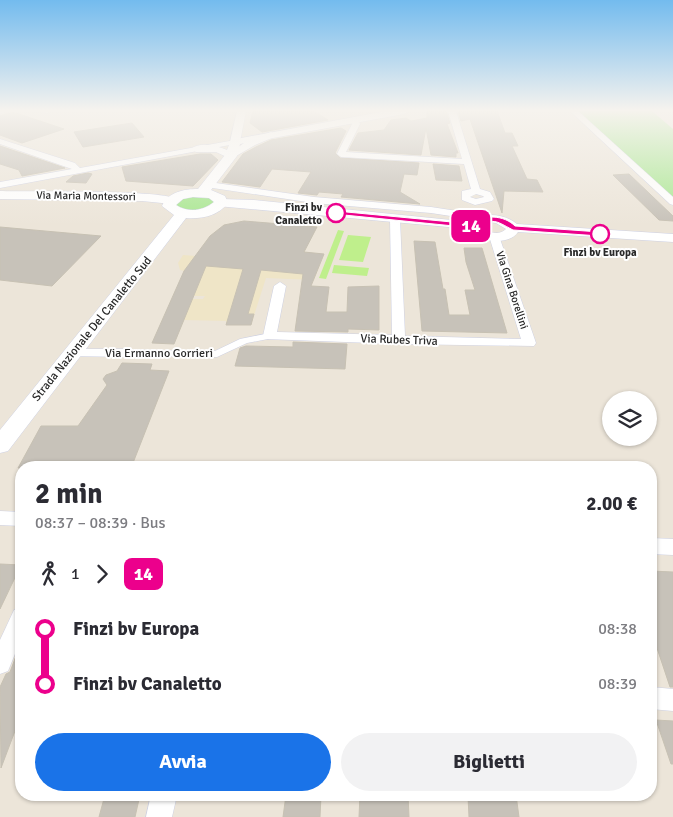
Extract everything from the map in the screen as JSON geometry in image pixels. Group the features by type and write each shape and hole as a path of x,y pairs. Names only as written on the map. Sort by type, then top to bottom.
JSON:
{"main road":[{"path":"206,189 216,195 221,203 209,211 183,213 171,209 169,204 172,200 183,194 206,189 231,156 233,149"},
{"name":"Strada Nazionale Del Canaletto Sud","path":"0,444 183,213"}],"street":[{"path":"24,149 72,165 78,170"},
{"path":"0,185 195,149"},
{"path":"218,149 231,156 242,149"},
{"path":"343,149 341,154 467,162"},
{"path":"463,149 476,192"},
{"path":"615,149 673,202"},
{"path":"42,177 54,186 49,195"},
{"path":"231,187 231,194 244,197 450,220 477,221"},
{"path":"206,189 231,187 314,200 431,210 477,221"},
{"name":"Via Maria Montessori","path":"0,195 142,197 172,200"},
{"path":"221,203 254,204 395,218 504,221 513,228 673,238"},
{"path":"431,210 477,221"},
{"path":"395,218 399,340"},
{"path":"477,221 481,233 494,236 508,235 513,231 513,228"},
{"name":"Via Gina Borellini","path":"494,236 529,344"},
{"path":"270,336 280,286"},
{"name":"Via Ermanno Gorrieri","path":"74,352 217,354 244,341 270,336"},
{"name":"Via Rubes Triva","path":"270,336 529,344"},
{"path":"0,518 15,519"},
{"path":"657,546 673,547"},
{"path":"0,664 15,630"},
{"path":"657,699 673,700"},
{"path":"159,817 163,801"}],"shaded area":[{"path":"240,242 305,249 305,252 324,254 314,280 266,278 251,325 226,325 226,321 183,320 192,299 203,299 205,296 193,296 185,271 180,270 178,263 183,255 196,256"}],"green space":[{"path":"620,149 673,149 673,198"},
{"path":"206,196 214,201 213,205 196,211 177,208 175,202 181,198"},
{"path":"338,230 344,231 326,279 319,278"},
{"path":"348,235 371,237 363,262 339,260"},
{"path":"334,265 369,268 367,276 332,273"}],"building":[{"path":"0,149 9,149 65,168 22,176 19,170 0,164"},
{"path":"252,149 337,149 335,153 340,158 419,163 417,175 404,174 400,192 420,204 341,197 343,194 319,192 317,195 298,193 311,172 272,169 260,187 222,182 243,154"},
{"path":"349,149 422,149 421,155"},
{"path":"430,149 457,149 458,153 456,153 456,157 431,155"},
{"path":"480,149 513,149 527,179 537,180 543,192 504,191 502,213"},
{"path":"200,154 211,154 218,160 193,186 126,181 122,167"},
{"path":"433,164 459,166 462,181 436,180"},
{"path":"92,174 86,183 66,182 73,176"},
{"path":"629,174 673,216 673,221 659,220 613,175"},
{"path":"244,221 317,227 304,252 324,254 311,286 329,287 326,312 347,312 348,287 379,286 379,330 348,329 348,332 295,331 303,274 261,270 248,314 254,314 251,325 226,325 243,269 206,266 174,344 152,343 184,271 210,236 224,225"},
{"path":"0,227 101,236 52,286 0,280"},
{"path":"414,241 435,242 449,315 470,315 465,290 475,290 466,262 464,248 482,248 507,333 422,331"},
{"path":"293,342 347,344 345,369 235,366 240,348 246,346 293,347"},
{"path":"122,363 152,364 150,370 169,371 134,461 22,461 41,426 78,426 107,385 103,379 106,375 117,371"},
{"path":"0,564 15,565 15,578 0,609"},
{"path":"657,571 673,572 673,687 670,687 657,648"},
{"path":"15,659 15,731 1,768 0,687 6,674 10,672"},
{"path":"657,720 673,721 673,764 671,764"},
{"path":"103,801 139,801 135,817 99,817"},
{"path":"285,801 321,801 320,817 283,817"},
{"path":"360,801 408,801 409,817 359,817"},
{"path":"468,801 517,801 519,817 469,817"}],"bus line":[{"name":"14","path":"336,213 474,226 481,220 495,219 508,223 513,228 600,234"}],"place":[{"name":"Finzi bv Canaletto","path":"336,213"},
{"name":"Finzi bv Europa","path":"600,234"}]}
